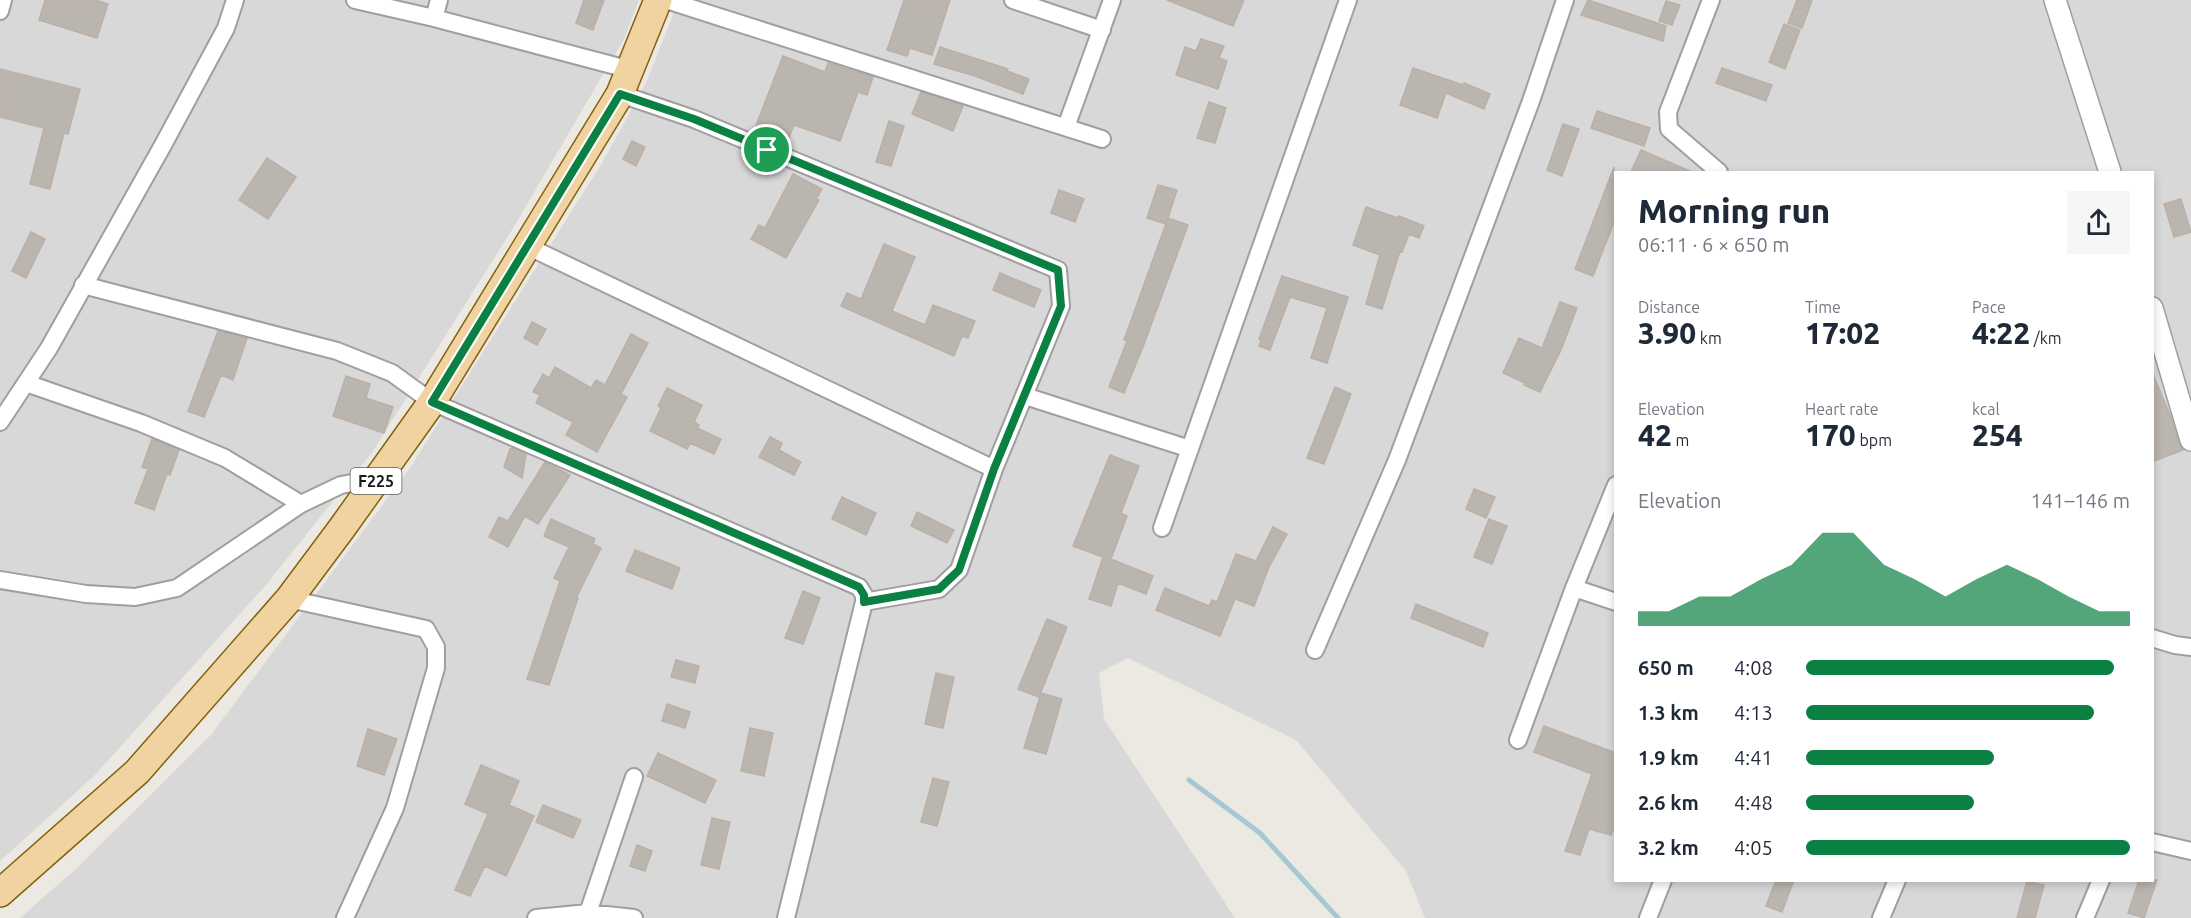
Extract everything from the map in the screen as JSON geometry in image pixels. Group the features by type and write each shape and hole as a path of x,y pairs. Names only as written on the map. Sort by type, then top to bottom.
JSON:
{"main road":[{"name":"F225","path":"0,892 137,772 289,599 432,402 529,247 620,94 658,0"}],"street":[{"path":"0,10 3,0"},
{"path":"0,422 49,348 163,145 226,28 235,0"},
{"path":"355,0 434,18 631,70"},
{"path":"434,18 438,0"},
{"path":"666,0 1102,139"},
{"path":"1013,0 1102,30"},
{"path":"1066,128 1113,0"},
{"path":"1162,528 1348,0"},
{"path":"1315,650 1396,460 1531,101 1565,0"},
{"path":"1711,0 1668,112 1669,129 1718,171"},
{"path":"2055,0 2110,171"},
{"path":"620,94 694,119 1058,270 1061,306 994,469 959,570 939,589 864,602"},
{"path":"529,247 994,469"},
{"path":"83,285 337,351 392,374 432,402 859,587 864,595 864,602 786,918"},
{"path":"2154,315 2191,441"},
{"path":"26,383 141,423 225,458 301,504"},
{"path":"1025,396 1190,449"},
{"path":"0,580 86,594 135,597 177,588 301,504 342,484 378,478"},
{"path":"1518,740 1574,588 1614,490"},
{"path":"1574,588 1614,601"},
{"path":"289,599 426,629 436,647 436,668 395,808 345,918"},
{"path":"2154,640 2191,647"},
{"path":"588,913 634,777"},
{"path":"2154,842 2191,851"},
{"path":"1648,918 1662,882"},
{"path":"1881,918 1896,882"},
{"path":"2085,918 2101,882"},
{"path":"536,918 588,913 634,918"}],"shaded area":[{"path":"0,0 639,0 624,39 513,228 373,451 266,585 95,775 0,861"},
{"path":"679,0 2191,0 2191,918 1425,918 1406,871 1296,740 1128,658 1099,673 1104,719 1235,918 20,918 79,866 211,735 410,468 602,163 645,85"}],"building":[{"path":"45,0 95,0 108,4 97,38 39,20"},
{"path":"584,0 604,0 593,30 576,23"},
{"path":"904,0 950,0 932,55 910,48 907,56 887,50"},
{"path":"1167,0 1244,0 1233,26"},
{"path":"1588,0 1666,26 1663,41 1581,15"},
{"path":"1797,0 1812,0 1802,28 1788,23"},
{"path":"1666,1 1680,5 1672,25 1659,21"},
{"path":"1784,24 1800,30 1785,69 1769,62"},
{"path":"1201,39 1224,46 1219,58 1227,61 1218,89 1176,75 1185,47 1196,51"},
{"path":"940,47 1008,69 1007,71 1029,79 1023,94 934,64"},
{"path":"783,56 825,72 828,63 873,77 867,95 858,92 840,141 794,125 788,140 755,128"},
{"path":"1413,68 1463,85 1464,83 1490,94 1484,109 1446,93 1437,118 1400,105"},
{"path":"1722,68 1772,85 1766,101 1716,83"},
{"path":"0,69 80,89 68,134 64,133 50,189 30,184 44,128 0,117"},
{"path":"921,92 963,106 953,131 912,114"},
{"path":"1209,102 1226,108 1215,143 1197,138"},
{"path":"1597,111 1650,128 1644,146 1591,128"},
{"path":"889,121 904,126 891,166 876,162"},
{"path":"1563,124 1579,129 1562,176 1547,170"},
{"path":"632,141 645,147 636,166 623,159"},
{"path":"1641,150 1690,171 1631,171"},
{"path":"267,158 296,177 268,219 239,200"},
{"path":"1614,167 1614,222 1593,276 1575,269"},
{"path":"793,174 822,189 816,199 819,200 786,258 751,239 759,225 765,228"},
{"path":"1158,185 1177,190 1166,224 1147,218"},
{"path":"1059,190 1084,199 1075,222 1051,213"},
{"path":"2181,199 2191,232 2174,237 2164,204"},
{"path":"1366,207 1424,226 1419,238 1409,234 1402,252 1400,251 1382,309 1366,304 1380,255 1353,245"},
{"path":"1168,218 1188,225 1124,393 1109,387 1127,341 1124,340"},
{"path":"31,232 45,239 26,278 12,271"},
{"path":"884,244 915,257 892,311 925,325 933,305 975,321 968,338 962,336 954,356 841,306 847,293 861,299"},
{"path":"1000,273 1041,290 1034,307 993,290"},
{"path":"1282,276 1348,297 1327,363 1311,358 1327,308 1290,297 1270,350 1259,346 1261,340 1259,339"},
{"path":"1560,302 1577,308 1561,350 1540,392 1503,373 1519,338 1542,348"},
{"path":"532,322 546,329 537,345 524,338"},
{"path":"218,331 247,338 233,380 221,375 204,417 188,411"},
{"path":"631,334 648,343 621,394 627,397 597,452 566,435 573,422 536,403 540,395 533,392 543,374 549,378 555,367 591,388 596,380 605,385"},
{"path":"346,376 370,384 366,398 393,407 384,433 333,416"},
{"path":"2154,377 2171,417 2179,444 2183,450 2154,461"},
{"path":"1335,387 1351,394 1324,464 1307,458"},
{"path":"667,388 702,405 694,422 699,425 697,428 721,439 714,454 690,443 687,449 650,431"},
{"path":"770,437 782,443 779,450 801,462 794,475 759,457"},
{"path":"152,439 179,450 170,475 167,474 154,510 135,503 148,469 142,467"},
{"path":"513,448 526,454 522,478 504,467 510,449"},
{"path":"1110,455 1139,466 1121,513 1127,516 1111,559 1153,576 1146,594 1118,583 1111,606 1089,599 1103,557 1073,546"},
{"path":"545,462 570,475 538,524 525,516 508,547 489,537 499,517 508,521"},
{"path":"1474,489 1495,497 1486,518 1466,509"},
{"path":"842,497 876,513 866,535 832,519"},
{"path":"917,512 954,530 947,543 911,526"},
{"path":"551,519 595,539 593,544 601,548 576,598 578,598 549,685 527,679 560,581 554,578 569,547 544,536"},
{"path":"1489,519 1507,526 1492,564 1474,557"},
{"path":"1273,527 1287,534 1269,567 1254,606 1235,599 1220,636 1156,610 1165,588 1209,606 1212,600 1217,602 1236,554 1256,561"},
{"path":"635,550 680,568 672,589 626,571"},
{"path":"803,591 820,598 803,644 785,638"},
{"path":"1416,604 1488,633 1483,647 1411,618"},
{"path":"1047,619 1067,627 1039,697 1018,689"},
{"path":"676,660 699,666 695,683 671,677"},
{"path":"936,673 954,677 943,728 925,724"},
{"path":"1041,693 1062,699 1046,754 1024,748"},
{"path":"667,704 690,712 685,728 662,721"},
{"path":"1544,726 1614,752 1614,827 1611,835 1589,829 1580,855 1565,851 1592,774 1534,752"},
{"path":"750,728 773,733 764,776 741,771"},
{"path":"368,729 397,739 384,775 357,766"},
{"path":"658,753 716,780 705,803 647,776"},
{"path":"481,765 519,781 509,805 534,816 506,876 485,866 470,896 455,890 488,814 465,804"},
{"path":"933,778 949,782 937,826 921,822"},
{"path":"543,805 581,820 573,838 536,822"},
{"path":"712,818 730,822 719,869 701,865"},
{"path":"637,845 652,851 645,871 630,866"},
{"path":"2157,880 2144,918 2128,913 2138,882"},
{"path":"1775,882 1793,882 1782,912 1766,906"},
{"path":"2027,882 2044,885 2035,918 2017,918"}],"waterway":[{"path":"1189,780 1260,833 1338,918"}],"route":[{"path":"620,94 694,119 767,150 1058,270 1061,306 994,469 959,570 939,589 864,602 864,595 859,587 432,402 529,247 620,94"}]}
